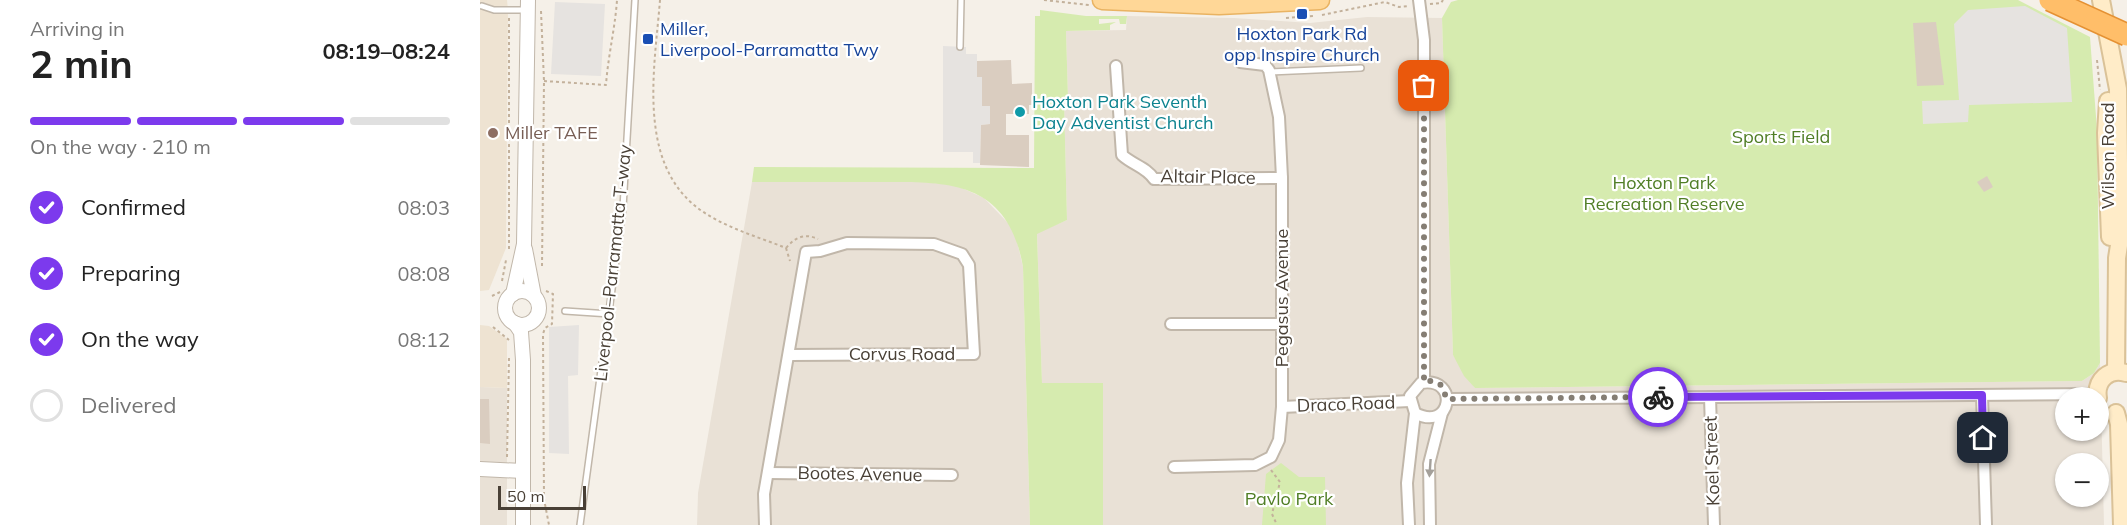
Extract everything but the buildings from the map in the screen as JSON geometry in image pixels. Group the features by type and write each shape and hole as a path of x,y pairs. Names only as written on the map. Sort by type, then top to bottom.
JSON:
{"highway":[{"path":"2050,0 2127,35"}],"main road":[{"path":"1102,0 1219,5 1320,0"},
{"name":"Wilson Road","path":"2101,0 2109,52 2118,89 2122,372"},
{"path":"2101,387 2104,376 2122,372"},
{"path":"2122,412 2119,423 2124,517"}],"street":[{"path":"1419,0 1424,40 1424,382"},
{"path":"523,525 523,360 520,332 506,311 506,302 513,294 524,244 528,5"},
{"path":"1240,62 1265,64 1270,72"},
{"name":"Altair Place","path":"1116,66 1122,155 1131,163 1145,169 1154,179 1282,178"},
{"name":"Pegasus Avenue","path":"1174,467 1245,466 1264,462 1276,449 1282,406 1280,324 1282,178 1278,117 1270,72"},
{"name":"Corvus Road","path":"765,525 764,494 806,252 820,251 847,243 934,244 962,254 969,265 974,354 789,355"},
{"path":"523,360 531,323 539,310 538,291 524,244"},
{"path":"513,294 538,291"},
{"path":"514,323 531,323"},
{"path":"1171,324 1280,324"},
{"path":"1408,525 1407,483 1415,413 1410,401 1413,389 1430,381 1441,385 1447,399 1429,464 1430,525"},
{"path":"1982,395 1986,525"},
{"path":"1447,399 2055,396"},
{"name":"Koel Street","path":"1710,397 1714,525"},
{"name":"Draco Road","path":"1282,406 1410,401"},
{"path":"1415,413 1425,418 1433,418 1442,413"},
{"path":"480,469 523,471"},
{"name":"Bootes Avenue","path":"768,473 952,475"}],"lane":[{"name":"Liverpool–Parramatta T-way","path":"580,525 623,208 635,0"},
{"path":"960,47 961,0"},
{"path":"482,6 509,10 528,5"},
{"path":"1270,72 1362,68"},
{"path":"565,311 610,314"}],"path":[{"path":"544,81 606,85 608,49 615,23 617,0"},
{"path":"660,0 652,116 659,146 670,171 680,189 708,215 786,248 790,261"},
{"path":"492,296 501,291 502,272 509,252 509,10"},
{"path":"542,15 544,81 542,267"},
{"path":"538,291 553,294 552,324 545,328 543,334 544,499 549,525"},
{"path":"493,327 509,339 509,451 506,458"},
{"path":"1277,525 1272,514 1280,482 1271,470 1278,462"}],"shaded area":[{"name":"Miller TAFE","path":"480,0 507,0 508,10 506,248 489,290 480,291"},
{"path":"555,2 605,4 601,76 551,74"},
{"path":"2025,6 2067,28 2072,102 1969,105 1968,122 1923,124 1922,101 1959,100 1954,24 1968,10"},
{"path":"1127,16 1234,18 1310,23 1367,17 1442,18 1453,355 1475,388 2082,381 2094,373 2100,363 2101,387 2055,387 2055,441 2102,441 2102,453 2055,453 2055,507 2104,507 2104,525 1103,525 1103,383 1042,383 1037,233 1067,220 1064,99 1068,98 1066,31 1126,30"},
{"path":"943,46 966,47 966,54 977,54 977,77 982,77 982,106 990,106 990,124 981,125 980,163 973,163 973,152 943,152"},
{"path":"752,182 937,182 953,184 984,198 1009,224 1016,237 1023,267 1030,525 697,525 698,493"},
{"path":"480,325 489,326 507,339 507,388 480,387"},
{"path":"579,325 578,375 568,376 569,454 549,453 549,327"},
{"path":"480,387 507,388 507,525 480,525"}],"green space":[{"name":"Hoxton Park Recreation Reserve","path":"1458,0 2018,0 2090,37 2097,130 2100,363 2094,373 2082,381 1475,388 1464,376 1453,355 1442,18 1451,2"},
{"path":"1040,10 1086,16 1127,16 1126,24 1120,24 1119,19 1099,19 1099,24 1116,22 1110,25 1110,30 1066,31 1068,98 1064,99 1067,220 1037,234 1042,383 1103,383 1103,525 1030,525 1023,267 1015,237 1002,215 986,200 967,190 945,185 920,182 752,182 754,167 1034,168 1035,16 1040,16"},
{"name":"Pavlo Park","path":"1281,463 1299,477 1325,477 1326,525 1262,525 1266,474"}],"way so far":[{"path":"1424,86 1424,382 1430,381 1441,385 1447,399 1658,397"}],"place":[{"name":"Hoxton Park Rd opp Inspire Church","path":"1302,14"},
{"name":"Miller, Liverpool-Parramatta Twy","path":"648,39"},
{"name":"Hoxton Park Seventh Day Adventist Church","path":"1020,112"},
{"name":"Miller TAFE","path":"493,133"}],"route":[{"path":"1658,397 1982,395 1983,438"}],"park label":[{"name":"Sports Field","path":"1781,137"}]}
